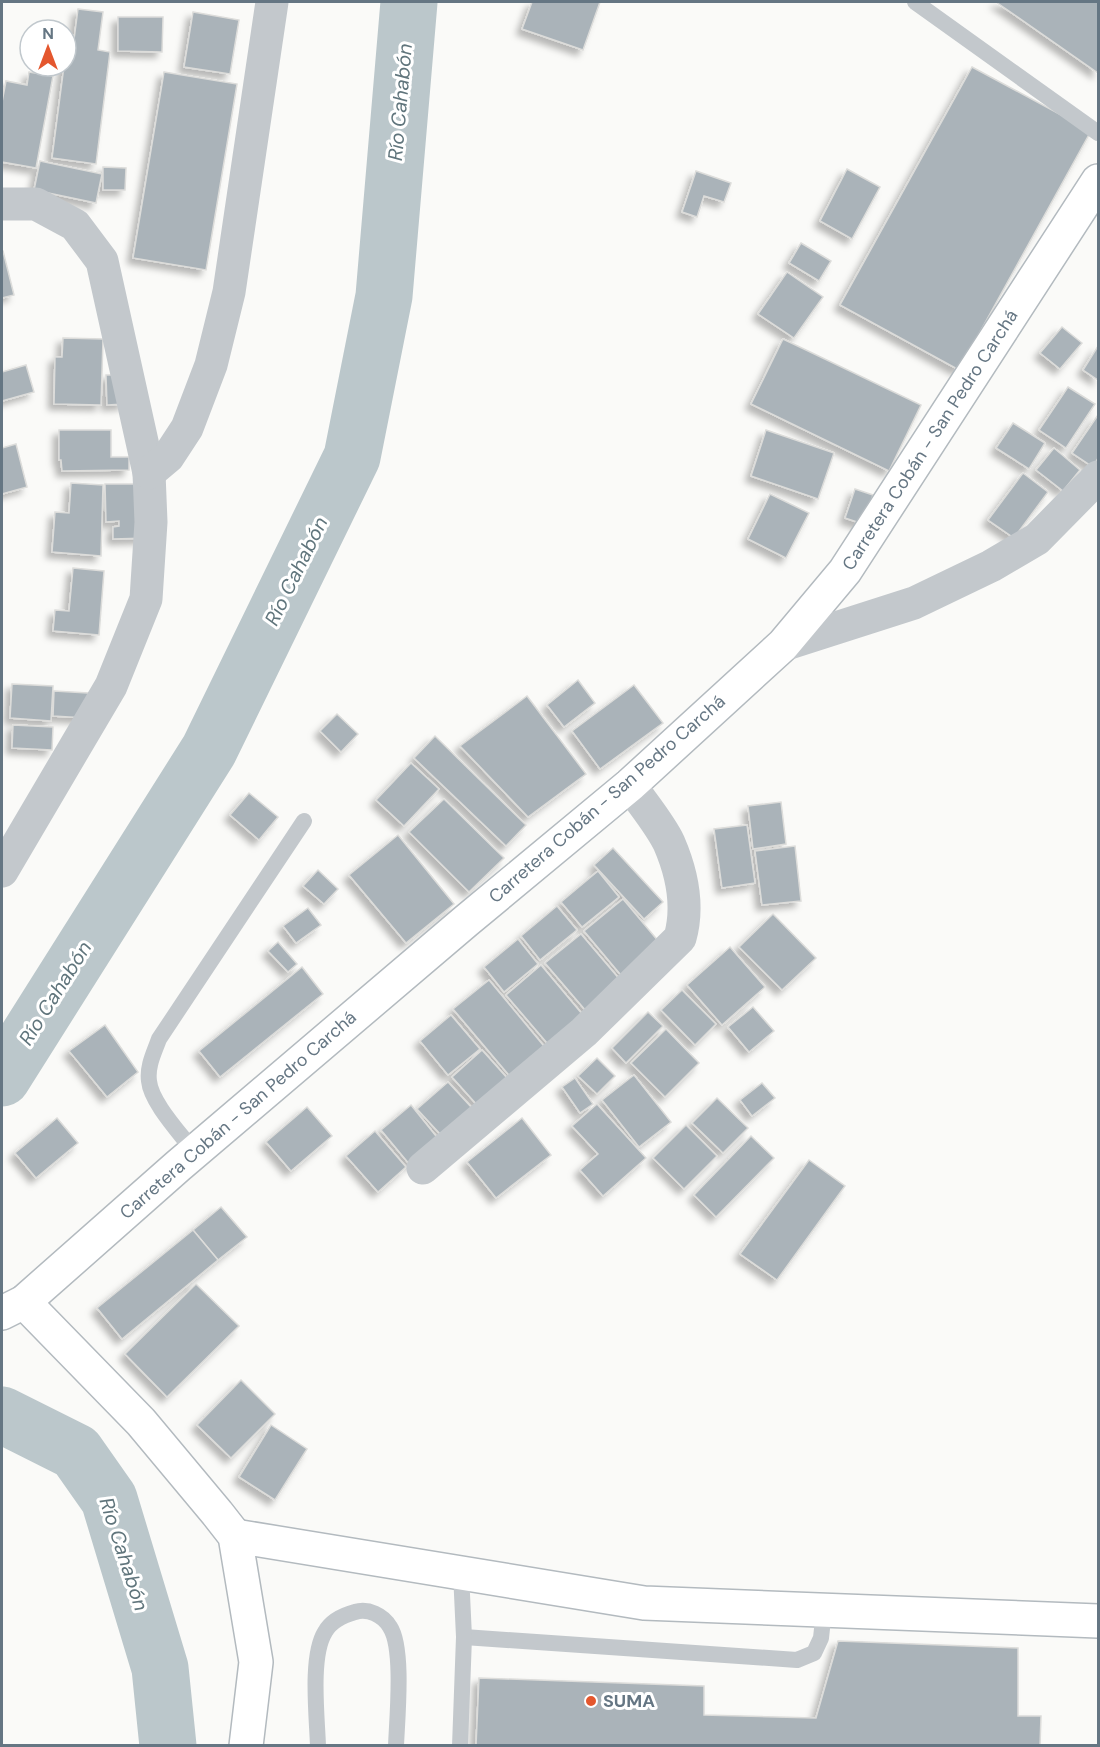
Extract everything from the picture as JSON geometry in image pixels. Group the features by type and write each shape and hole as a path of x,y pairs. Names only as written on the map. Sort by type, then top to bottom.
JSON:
{"main road":[{"name":"Carretera Cobán - San Pedro Carchá","path":"13,1307 466,921 630,785 783,645 845,571 1098,181"},
{"path":"13,1307 141,1422 235,1536 256,1662 246,1746"},
{"path":"235,1536 644,1604 1098,1621"}],"street":[{"path":"149,473 168,457 187,428 213,355 229,292 272,2"},
{"path":"2,204 36,204 75,225 102,261 149,473 151,522 146,599 111,686 2,871"},
{"path":"783,645 914,603 992,566 1037,539 1098,477"},
{"path":"423,1168 584,1032 681,938 685,921 683,888 668,842 630,785"}],"lane":[{"path":"915,2 1098,133"},
{"path":"195,1153 157,1102 149,1082 150,1061 159,1039 304,821"},
{"path":"460,1573 464,1637 460,1746"},
{"path":"318,1746 316,1668 325,1631 342,1616 360,1610 376,1613 391,1628 393,1635 397,1651 396,1746"},
{"path":"464,1637 797,1660 814,1653 821,1638 824,1610"}],"building":[{"path":"532,2 600,2 583,50 522,29"},
{"path":"996,2 1098,2 1098,73"},
{"path":"78,9 103,12 98,50 110,52 96,164 52,158 62,78 78,78"},
{"path":"193,12 239,20 230,74 184,67"},
{"path":"118,17 163,17 162,52 118,51"},
{"path":"972,67 1091,131 959,370 840,305"},
{"path":"164,72 237,84 206,270 133,258"},
{"path":"28,78 53,78 36,168 2,162 2,102 6,81 27,85"},
{"path":"40,161 102,174 96,203 34,190"},
{"path":"103,167 126,168 125,190 103,190"},
{"path":"847,169 880,187 852,239 820,221"},
{"path":"696,171 731,183 724,202 704,196 697,217 682,212"},
{"path":"801,243 831,261 819,281 789,263"},
{"path":"2,251 14,295 2,298"},
{"path":"787,272 823,297 794,338 758,314"},
{"path":"1062,327 1082,343 1060,369 1040,353"},
{"path":"63,338 103,339 101,405 54,404 55,357 62,357"},
{"path":"783,339 921,405 889,471 751,404"},
{"path":"1098,346 1098,380 1083,370"},
{"path":"26,365 34,392 2,401 2,372"},
{"path":"106,375 123,375 125,404 107,405"},
{"path":"1068,387 1095,404 1066,448 1039,430"},
{"path":"1098,415 1098,458 1093,467 1072,453"},
{"path":"1013,423 1045,443 1029,469 996,448"},
{"path":"59,430 111,430 111,457 129,457 129,470 62,471 61,460 59,460"},
{"path":"766,430 834,453 818,499 751,476"},
{"path":"16,444 27,487 2,494 2,448"},
{"path":"1054,448 1080,470 1063,491 1036,470"},
{"path":"1023,473 1048,492 1014,538 988,520"},
{"path":"71,483 103,485 101,556 52,552 55,512 69,513"},
{"path":"105,484 134,484 148,538 113,539 113,527 119,526 119,521 106,522"},
{"path":"855,489 873,495 863,524 845,518"},
{"path":"770,494 809,513 786,558 748,539"},
{"path":"73,568 104,571 99,635 53,631 55,610 69,611"},
{"path":"578,680 595,703 564,727 547,705"},
{"path":"12,684 53,686 51,721 10,718"},
{"path":"634,685 663,723 600,769 572,731"},
{"path":"54,691 88,693 86,718 53,716"},
{"path":"527,696 586,774 528,817 460,746"},
{"path":"337,714 358,734 341,752 320,731"},
{"path":"13,725 53,727 52,750 12,748"},
{"path":"435,736 526,825 506,846 414,758"},
{"path":"411,763 439,789 404,826 376,800"},
{"path":"249,793 278,817 259,840 230,815"},
{"path":"444,799 504,858 469,892 409,832"},
{"path":"781,802 786,844 753,849 748,806"},
{"path":"747,825 755,883 722,888 714,829"},
{"path":"398,835 454,904 406,943 349,875"},
{"path":"795,846 801,901 762,905 755,851"},
{"path":"613,848 663,902 644,919 594,865"},
{"path":"318,870 338,889 324,904 303,886"},
{"path":"598,871 619,897 582,927 561,902"},
{"path":"623,899 664,948 625,980 584,931"},
{"path":"557,906 577,930 540,960 521,936"},
{"path":"308,908 321,925 296,943 283,926"},
{"path":"773,914 816,958 782,990 739,947"},
{"path":"581,934 627,988 592,1018 545,963"},
{"path":"518,939 538,964 504,992 484,967"},
{"path":"278,942 297,964 288,972 268,951"},
{"path":"730,947 765,987 722,1025 687,985"},
{"path":"541,965 588,1021 553,1050 506,995"},
{"path":"302,967 323,994 220,1077 199,1051"},
{"path":"489,980 548,1051 513,1080 453,1009"},
{"path":"682,990 716,1024 695,1045 661,1010"},
{"path":"753,1007 774,1031 749,1052 728,1027"},
{"path":"648,1012 663,1026 626,1063 612,1048"},
{"path":"451,1015 480,1049 448,1075 420,1041"},
{"path":"105,1025 138,1072 107,1097 69,1051"},
{"path":"666,1029 699,1063 665,1097 631,1063"},
{"path":"482,1050 508,1079 478,1106 452,1077"},
{"path":"597,1058 615,1076 597,1094 578,1076"},
{"path":"634,1075 671,1122 639,1147 602,1100"},
{"path":"575,1078 593,1104 580,1113 562,1087"},
{"path":"448,1082 472,1108 441,1135 417,1109"},
{"path":"762,1083 775,1098 752,1116 740,1100"},
{"path":"717,1098 748,1128 723,1153 692,1123"},
{"path":"597,1104 646,1158 603,1196 580,1170 598,1154 572,1126"},
{"path":"411,1105 440,1141 410,1165 381,1130"},
{"path":"307,1107 332,1136 291,1171 266,1142"},
{"path":"57,1118 78,1143 36,1178 15,1153"},
{"path":"522,1118 551,1155 496,1198 467,1162"},
{"path":"686,1125 717,1156 684,1189 653,1158"},
{"path":"375,1131 406,1167 378,1192 346,1156"},
{"path":"751,1136 774,1158 716,1217 694,1195"},
{"path":"809,1160 845,1186 777,1280 740,1254"},
{"path":"221,1207 247,1237 218,1260 193,1230"},
{"path":"193,1230 218,1260 122,1339 97,1308"},
{"path":"196,1284 239,1326 167,1397 125,1354"},
{"path":"241,1380 275,1414 231,1458 197,1425"},
{"path":"271,1425 307,1449 275,1500 239,1477"},
{"name":"SUMA","path":"838,1641 1018,1648 1018,1716 1041,1716 1040,1746 476,1746 479,1678 704,1686 704,1715 816,1718"}],"waterway":[{"name":"Río Cahabón","path":"2,1078 209,750 352,457 384,296 409,2"},
{"name":"Río Cahabón","path":"2,1415 76,1452 109,1499 160,1668 168,1746"}],"place":[{"name":"SUMA","path":"591,1701"}]}
